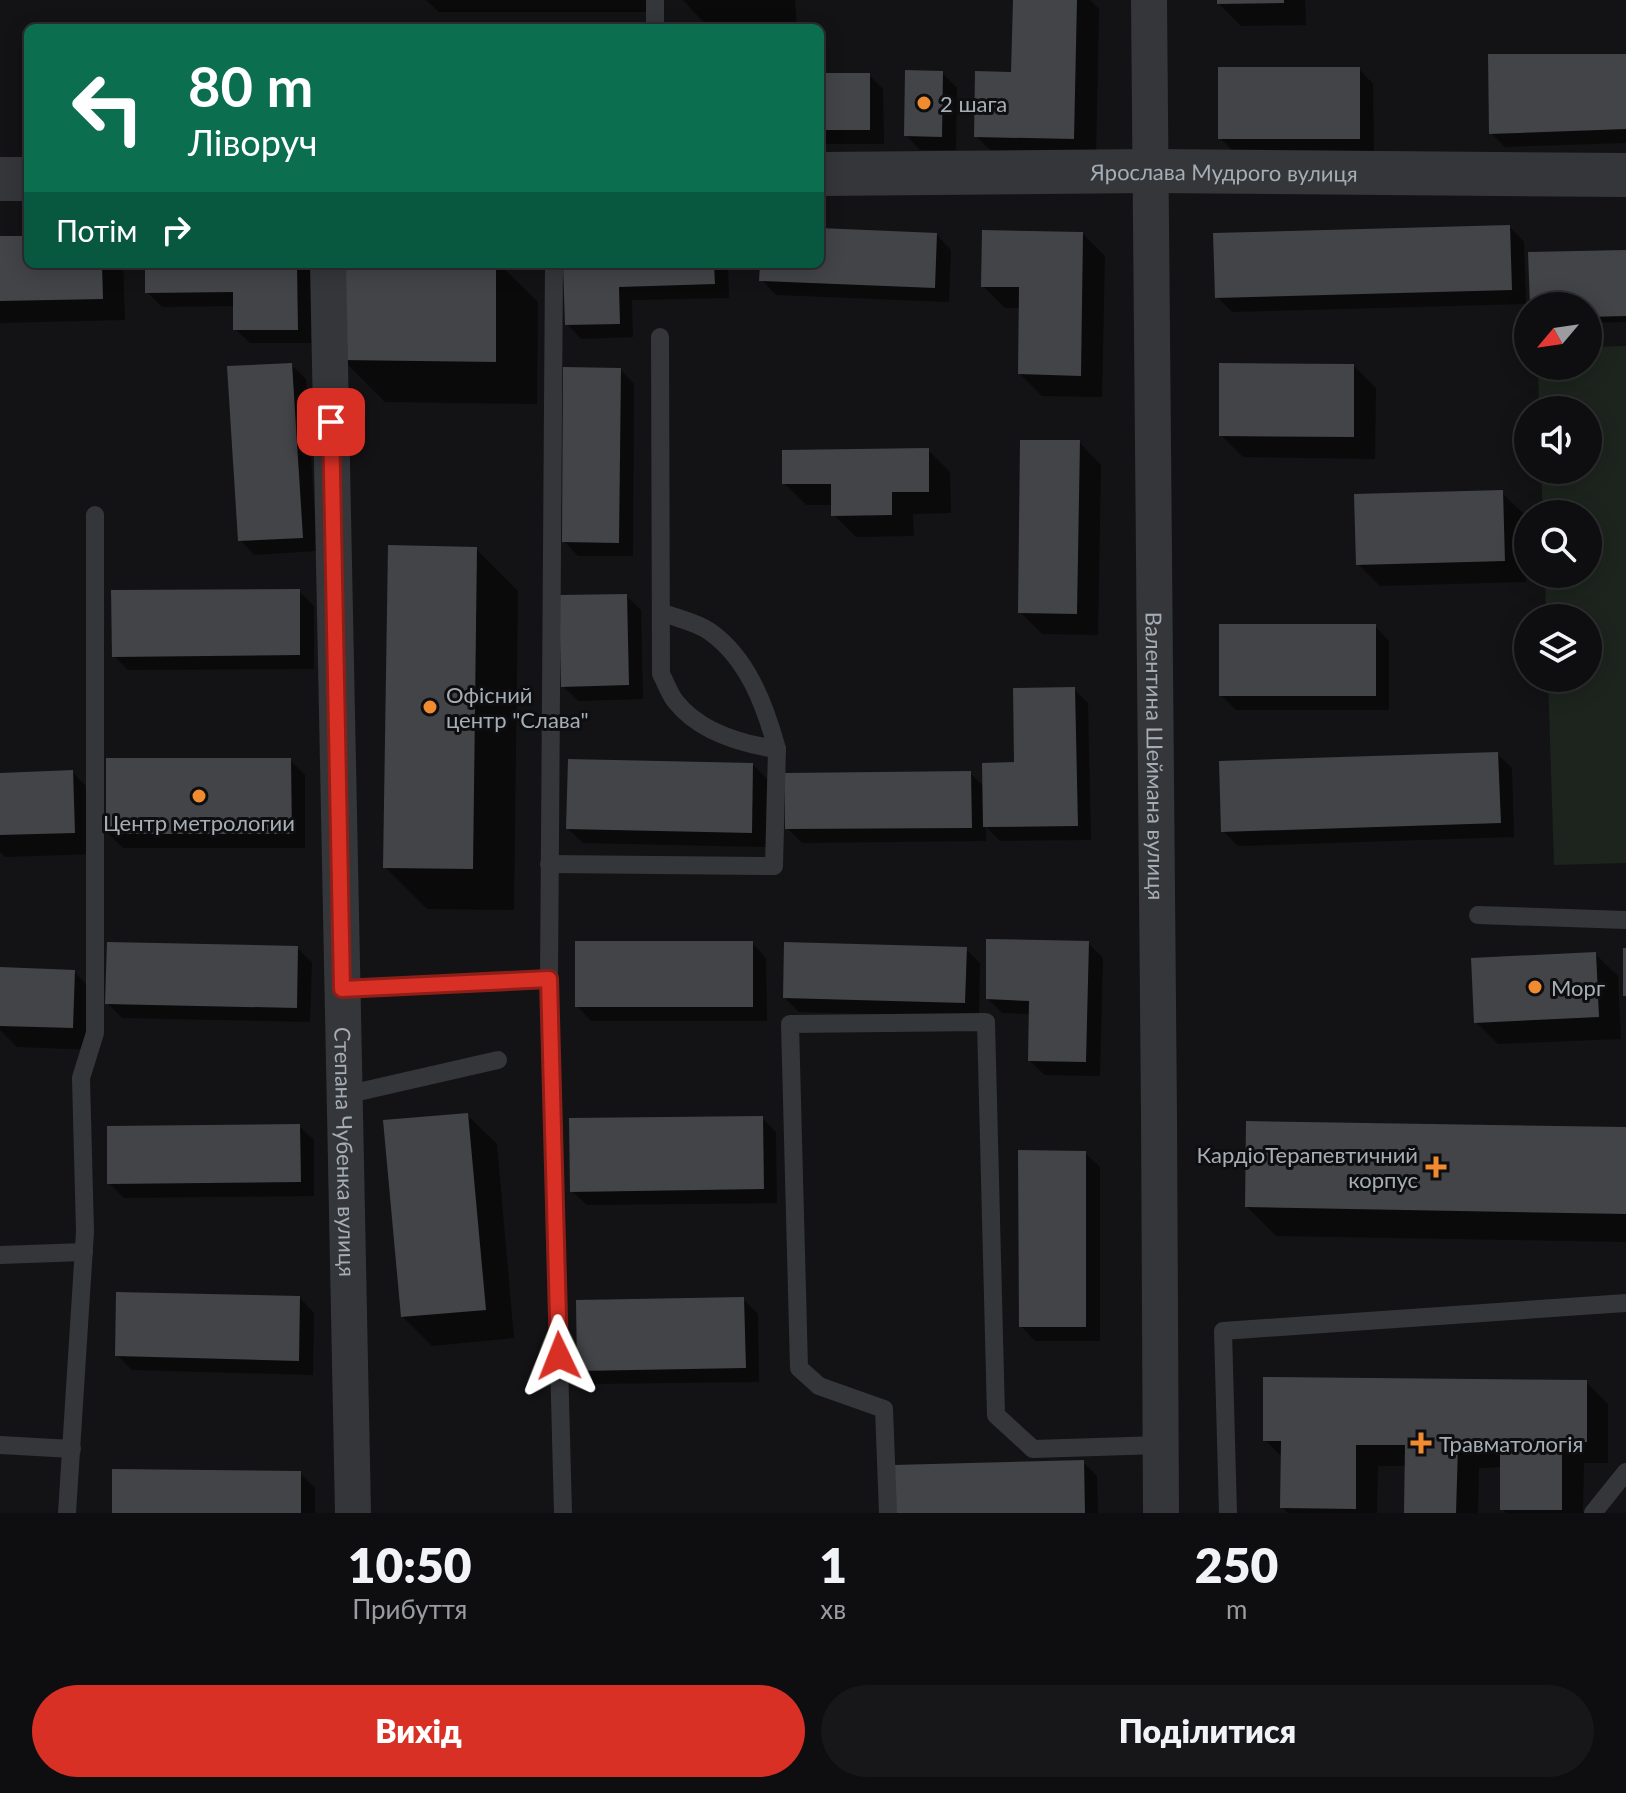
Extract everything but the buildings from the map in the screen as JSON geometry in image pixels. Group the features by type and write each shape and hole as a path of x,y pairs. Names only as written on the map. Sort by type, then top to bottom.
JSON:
{"street":[{"name":"Валентина Шеймана вулиця","path":"1149,0 1161,1513"},
{"name":"Ярослава Мудрого вулиця","path":"824,174 1151,171 1626,175"},
{"path":"0,179 24,179"},
{"name":"Степана Чубенка вулиця","path":"328,268 353,1513"}],"lane":[{"path":"655,0 655,24"},
{"path":"554,268 549,979 563,1513"},
{"path":"660,337 661,674 676,702 703,726 756,746 777,749"},
{"path":"67,1513 85,1232 81,1078 95,1033 95,515"},
{"path":"549,864 774,866 777,749 755,685 730,650 707,630 661,612"},
{"path":"1478,915 1626,920"},
{"path":"342,989 549,979"},
{"path":"888,1513 884,1409 819,1386 799,1368 790,1024 986,1022 996,1415 1033,1449 1160,1445"},
{"path":"345,1095 498,1060"},
{"path":"0,1255 84,1252"},
{"path":"1228,1513 1223,1331 1626,1303"},
{"path":"0,1445 72,1449"},
{"path":"1593,1513 1626,1472"}],"shaded area":[{"path":"1626,346 1626,863 1554,865 1548,692 1602,692 1602,604 1546,604 1545,588 1602,588 1602,500 1542,500 1542,484 1602,484 1602,396 1539,396 1538,380 1602,380 1602,347"}],"place":[{"name":"2 шага","path":"924,103"},
{"name":"Офісний центр \"Слава\"","path":"430,707"},
{"name":"Центр метрологии","path":"199,796"},
{"name":"Морг","path":"1535,987"},
{"name":"КардіоТерапевтичний корпус","path":"1436,1167"},
{"name":"Травматологія","path":"1421,1443"}],"route":[{"path":"331,422 342,989 549,979 559,1356"}]}
